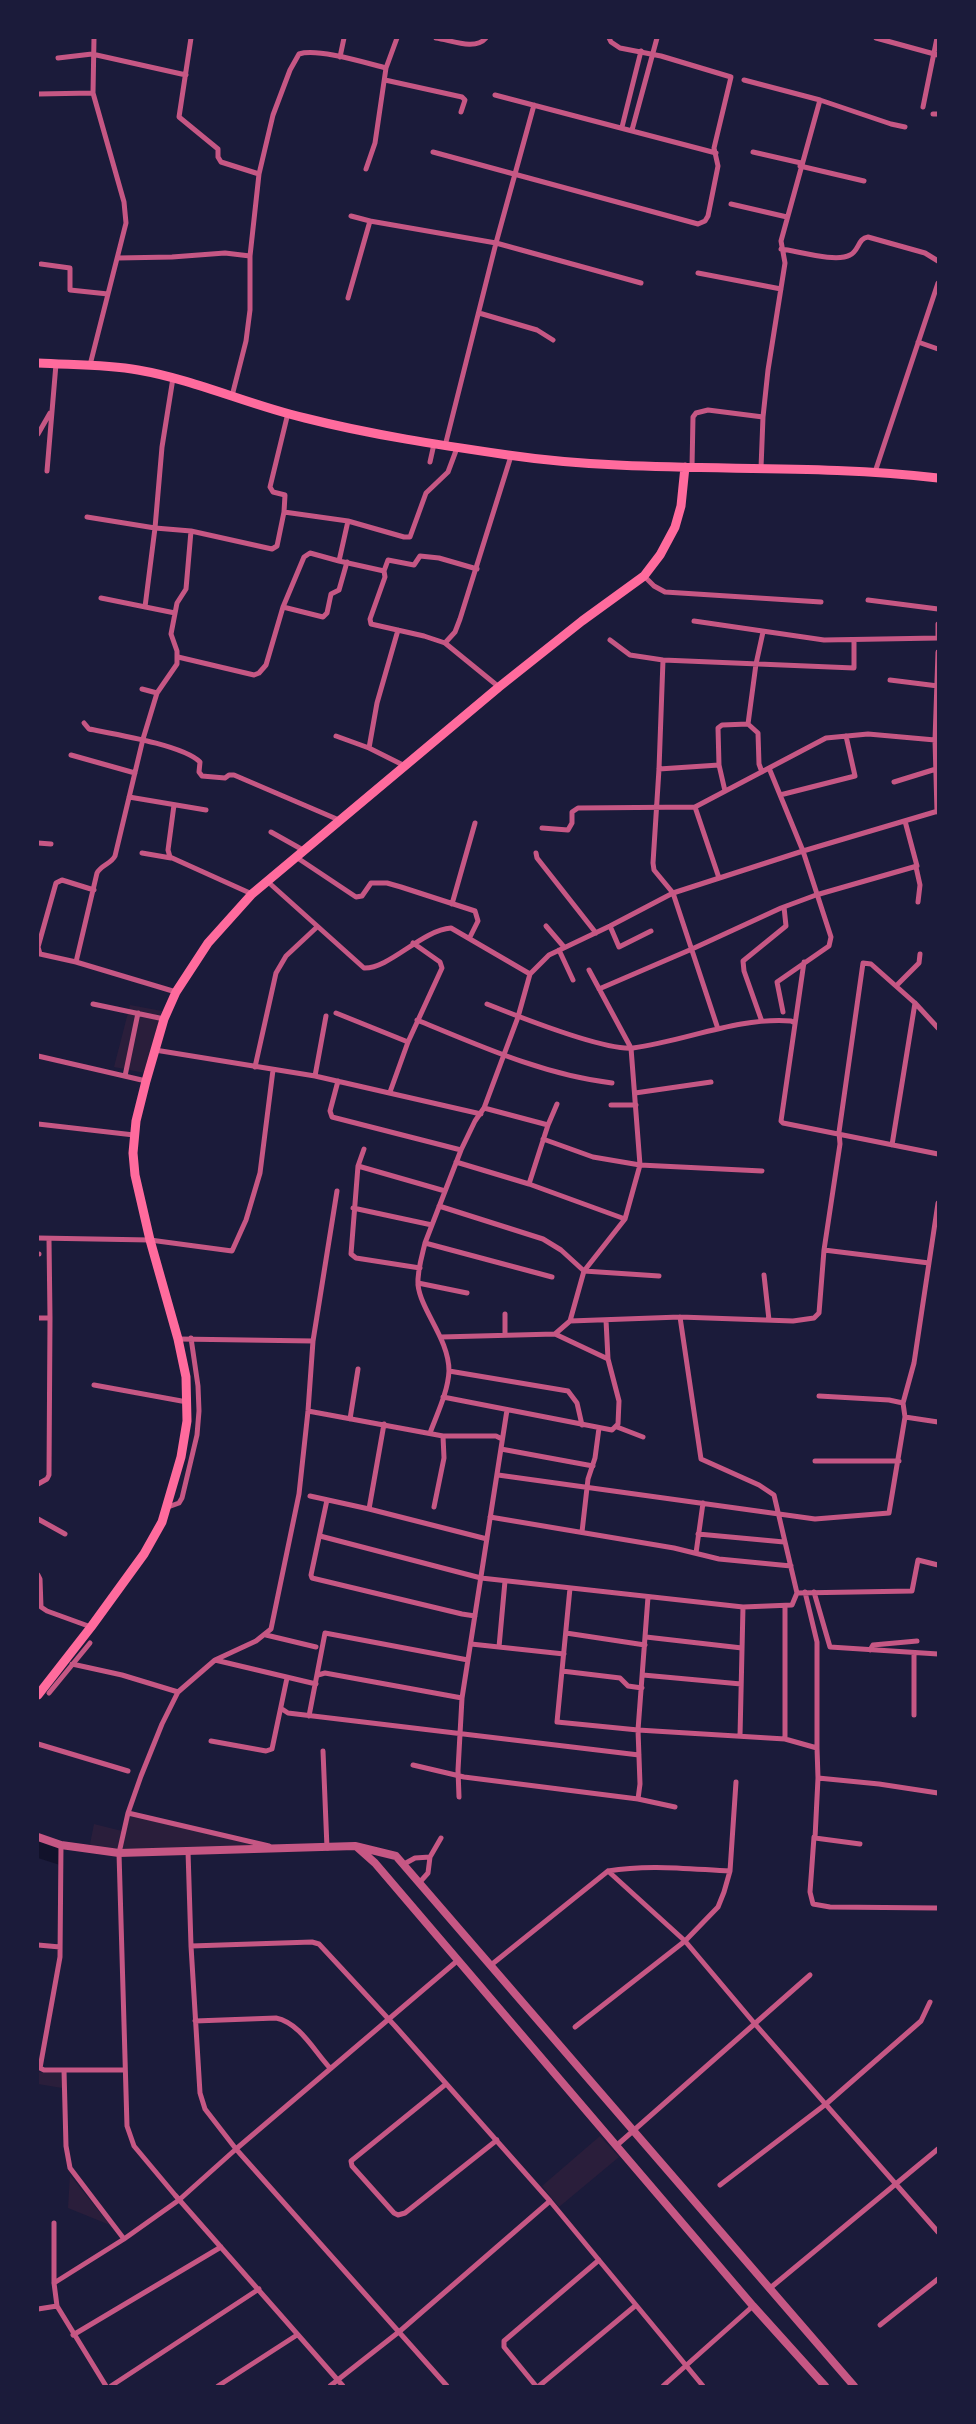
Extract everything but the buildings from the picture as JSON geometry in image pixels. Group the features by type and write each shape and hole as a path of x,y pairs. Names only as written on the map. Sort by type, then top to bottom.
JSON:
{"main road":[{"path":"38,363 139,370 173,378 288,413 358,430 511,456 560,462 875,472 938,478"},
{"path":"38,1695 91,1627 144,1554 168,1507 184,1440 188,1402 186,1377 178,1338 150,1240 134,1166 134,1135 146,1081 164,1018 176,992 208,943 252,894 499,687 582,621 644,576 660,555 675,527 689,467"}],"street":[{"path":"90,366 126,223 124,202 93,93 92,54 94,38"},
{"path":"191,38 179,117 218,149 218,157 222,162 259,174"},
{"path":"340,57 344,38"},
{"path":"366,169 375,144 386,68 397,38"},
{"path":"436,38 474,45 482,43 486,38"},
{"path":"433,152 698,224 705,221 708,216 718,166 714,148 731,76 651,54 620,48 611,42 609,38"},
{"path":"632,130 656,38"},
{"path":"876,38 936,54"},
{"path":"923,106 936,54 937,38"},
{"path":"232,396 246,341 250,310 250,256 253,214 259,174 273,115 296,57 307,52 340,57 386,68"},
{"path":"622,127 641,52"},
{"path":"58,58 92,54 186,75"},
{"path":"384,80 462,96 465,100 461,112"},
{"path":"744,80 820,100 905,126"},
{"path":"38,94 93,93"},
{"path":"496,95 716,153"},
{"path":"761,468 763,418 785,263 781,248 787,217 820,100"},
{"path":"445,446 496,243 534,105"},
{"path":"753,152 864,181"},
{"path":"731,204 787,217"},
{"path":"351,216 496,243 641,283"},
{"path":"348,298 370,221"},
{"path":"781,248 830,257 848,256 854,253 861,240 868,237 925,253 938,260"},
{"path":"118,258 172,257 225,253 250,256"},
{"path":"41,264 70,268 70,290 108,294"},
{"path":"698,273 781,290"},
{"path":"875,472 938,283"},
{"path":"479,313 537,330 553,340"},
{"path":"918,342 938,349"},
{"path":"47,471 56,364"},
{"path":"145,608 162,447 173,378"},
{"path":"689,467 693,417 696,413 708,410 763,418"},
{"path":"38,434 51,411"},
{"path":"87,517 154,528 191,531 275,548 284,512 285,495 272,492 270,487 288,413"},
{"path":"430,462 434,444"},
{"path":"284,512 348,521 410,537 426,493 448,472 457,448"},
{"path":"444,643 457,628 511,456"},
{"path":"339,561 348,521"},
{"path":"76,962 98,871 112,862 116,856 143,739 157,693 175,669 178,657 172,636 178,600 186,588 191,531"},
{"path":"178,657 254,674 260,673 266,665 283,607 306,554 384,571"},
{"path":"477,569 438,558 420,556 414,565 388,560 384,571 385,576 370,621 373,626 424,636 444,643 499,687"},
{"path":"283,607 323,617 326,613 331,594 339,590 347,562"},
{"path":"644,576 654,586 664,592 821,602"},
{"path":"101,598 175,613"},
{"path":"868,600 938,609"},
{"path":"694,621 824,640 938,638 938,624"},
{"path":"370,748 377,704 398,630"},
{"path":"748,724 756,664 763,632"},
{"path":"610,640 630,655 663,660 854,668 854,640"},
{"path":"430,1433 443,1397 449,1371 441,1337 421,1294 418,1283 425,1243 461,1150 482,1111 518,1017 530,974 549,955 561,948 596,933 673,893 803,851 938,812 936,740 938,652"},
{"path":"663,660 654,870 673,893 718,1029"},
{"path":"890,680 938,686"},
{"path":"142,689 157,693"},
{"path":"84,723 89,729 143,739 190,755 200,762 199,772 202,776 225,778 229,774 234,775 339,820"},
{"path":"724,792 719,765 717,730 719,726 748,724 758,733 759,764 762,772"},
{"path":"542,828 568,830 572,823 572,812 578,808 695,807 826,738 868,734 936,740"},
{"path":"336,736 370,748 405,766"},
{"path":"780,795 855,776 846,736"},
{"path":"71,755 135,773"},
{"path":"659,769 719,765"},
{"path":"769,768 803,851 831,937 829,946 777,983 783,1012"},
{"path":"894,782 936,769"},
{"path":"129,797 206,810"},
{"path":"171,858 168,850 174,805"},
{"path":"695,807 719,878"},
{"path":"905,821 917,866 920,886 918,902"},
{"path":"452,904 475,822"},
{"path":"271,832 356,897 362,896 371,884 387,883 475,911 478,921 470,937"},
{"path":"38,843 52,844"},
{"path":"142,853 171,858 252,894"},
{"path":"536,853 537,858 596,933"},
{"path":"599,989 784,907 816,895 917,866"},
{"path":"94,890 62,880 56,883 38,947 40,954 76,962 176,992"},
{"path":"267,881 364,968 376,966 413,943 451,928 470,937 530,974"},
{"path":"761,1019 744,971 743,961 786,926 784,907"},
{"path":"546,926 561,948 573,980"},
{"path":"610,926 620,947 651,931"},
{"path":"255,1067 276,973 286,956 317,927"},
{"path":"390,1092 417,1020 442,968 440,962 413,943"},
{"path":"896,986 919,963 920,954"},
{"path":"804,962 781,1121 783,1123 838,1132 938,1154"},
{"path":"555,1334 570,1322 680,1317 769,1320 804,1320 814,1318 819,1313 824,1250 840,1144 838,1132 864,963 870,964 896,986 938,1028"},
{"path":"570,1322 584,1271 625,1219 640,1165 631,1048 589,970"},
{"path":"892,1145 915,1003"},
{"path":"94,1004 164,1018"},
{"path":"487,1004 518,1017 609,1046 631,1048 761,1019 791,1020 795,1023"},
{"path":"125,1076 138,1013"},
{"path":"336,1013 408,1042"},
{"path":"315,1076 326,1016"},
{"path":"417,1020 503,1056 585,1079 612,1084"},
{"path":"155,1050 315,1076 548,1125"},
{"path":"38,1056 146,1081"},
{"path":"38,1238 150,1240 230,1252 235,1248 246,1220 260,1173 272,1070"},
{"path":"338,1081 330,1111 332,1117 461,1150"},
{"path":"635,1093 711,1082"},
{"path":"529,1184 543,1139 557,1104"},
{"path":"611,1105 636,1105"},
{"path":"38,1124 134,1135"},
{"path":"543,1139 593,1156 640,1165 762,1172"},
{"path":"364,1149 358,1166 353,1208 351,1254 356,1258 420,1268"},
{"path":"456,1162 529,1184 625,1219"},
{"path":"358,1166 444,1191"},
{"path":"337,1191 313,1341 299,1494 273,1622 266,1635 215,1660 178,1692 147,1760 128,1813 119,1852 126,2126 131,2142 179,2200 343,2386"},
{"path":"498,1474 815,1519 889,1513 899,1461 905,1417 904,1405 914,1364 938,1203"},
{"path":"439,1206 543,1239 561,1250 584,1271 658,1276"},
{"path":"353,1208 432,1225"},
{"path":"38,1484 47,1479 49,1475 49,1239"},
{"path":"425,1243 552,1277"},
{"path":"824,1250 929,1264"},
{"path":"764,1275 769,1320"},
{"path":"418,1283 467,1294"},
{"path":"505,1314 505,1335"},
{"path":"320,1536 481,1578 743,1607 785,1607 792,1605 797,1593 775,1498 770,1490 701,1459 680,1317"},
{"path":"38,1318 50,1318"},
{"path":"606,1320 608,1359 619,1401 617,1427"},
{"path":"441,1337 555,1334 608,1359"},
{"path":"178,1338 313,1341"},
{"path":"168,1507 179,1503 182,1498 197,1435 199,1396 191,1338"},
{"path":"350,1420 358,1369"},
{"path":"449,1371 568,1391 577,1403 582,1425"},
{"path":"94,1385 188,1402"},
{"path":"819,1396 889,1400 904,1405"},
{"path":"443,1397 599,1428 612,1430 617,1427"},
{"path":"459,1797 459,1735 462,1698 507,1410"},
{"path":"308,1411 446,1437 496,1436 502,1439"},
{"path":"905,1417 938,1422"},
{"path":"369,1509 384,1424"},
{"path":"617,1427 643,1437"},
{"path":"582,1532 587,1487 599,1428"},
{"path":"434,1507 444,1458 446,1437"},
{"path":"501,1450 592,1466"},
{"path":"815,1461 899,1461"},
{"path":"310,1496 487,1539"},
{"path":"327,1500 311,1576 475,1616"},
{"path":"696,1552 703,1503"},
{"path":"490,1517 696,1552 719,1559 791,1566"},
{"path":"38,1519 65,1534"},
{"path":"698,1534 784,1542"},
{"path":"797,1593 912,1591 918,1560 938,1565"},
{"path":"38,1575 41,1607 91,1627"},
{"path":"499,1647 504,1581"},
{"path":"570,1588 556,1719 558,1722 638,1730 785,1739 817,1748"},
{"path":"805,1592 817,1642 818,1778 810,1898 813,1904 830,1907 938,1908"},
{"path":"814,1592 830,1647 938,1654"},
{"path":"638,1799 640,1784 638,1730 648,1597"},
{"path":"740,1736 743,1607"},
{"path":"785,1607 785,1739"},
{"path":"308,1716 318,1675 325,1633 468,1660"},
{"path":"566,1633 645,1645"},
{"path":"266,1635 316,1647"},
{"path":"646,1637 742,1648"},
{"path":"870,1650 873,1645 917,1641"},
{"path":"49,1693 90,1643"},
{"path":"470,1644 564,1654"},
{"path":"914,1653 914,1715"},
{"path":"215,1660 316,1684"},
{"path":"72,1664 178,1692"},
{"path":"562,1671 620,1678 628,1686 642,1688"},
{"path":"318,1675 325,1673 462,1698"},
{"path":"643,1675 741,1684"},
{"path":"211,1741 272,1750 287,1678"},
{"path":"282,1708 288,1713 308,1716 639,1755"},
{"path":"38,1744 128,1771"},
{"path":"324,1751 327,1848"},
{"path":"413,1765 493,1782 638,1799 675,1807"},
{"path":"818,1778 879,1784 938,1793"},
{"path":"575,2027 685,1941 718,1907 730,1872 736,1782"},
{"path":"128,1813 281,1849"},
{"path":"38,1837 61,1845 119,1852 355,1846 392,1854 420,1882 631,2132 854,2386"},
{"path":"814,1837 860,1844"},
{"path":"420,1882 428,1873 430,1857 441,1838"},
{"path":"61,1845 58,1979 41,2069 124,2070"},
{"path":"355,1846 375,1864 753,2306 825,2386"},
{"path":"188,1851 195,2021 202,2102 209,2115 236,2149 447,2386"},
{"path":"375,1864 383,1856 392,1854"},
{"path":"404,1864 415,1858 430,1857"},
{"path":"490,1965 608,1871 630,1867 730,1872"},
{"path":"608,1871 685,1941 755,2024 938,2232"},
{"path":"191,1946 316,1943 388,2019 550,2200 703,2386"},
{"path":"38,1945 60,1947"},
{"path":"54,2283 124,2239 179,2200 330,2068 457,1961"},
{"path":"617,2145 810,1975"},
{"path":"720,2185 826,2104 921,2021 930,2002"},
{"path":"195,2021 276,2018 283,2020 296,2028 330,2068"},
{"path":"64,2070 66,2146 70,2168 124,2239"},
{"path":"446,2084 355,2156 351,2161 352,2166 398,2215 405,2213 496,2140"},
{"path":"769,2289 938,2149"},
{"path":"330,2386 400,2331 550,2200"},
{"path":"54,2223 54,2283 57,2306 106,2386"},
{"path":"74,2335 221,2247"},
{"path":"600,2260 504,2341 504,2348 538,2386 636,2306"},
{"path":"880,2325 938,2279"},
{"path":"111,2386 259,2289"},
{"path":"38,2309 57,2306"},
{"path":"664,2386 753,2306"},
{"path":"218,2386 297,2335"}],"shaded area":[{"path":"130,1005 162,1011 145,1073 114,1067"},
{"path":"130,1816 278,1849 120,1852"},
{"path":"94,1824 122,1831 119,1853 89,1849"},
{"path":"38,1839 59,1846 60,1865 38,1858"},
{"path":"39,2072 62,2073 62,2088 38,2084"},
{"path":"600,2136 619,2157 559,2207 542,2186"},
{"path":"70,2175 110,2225 68,2208"}]}
